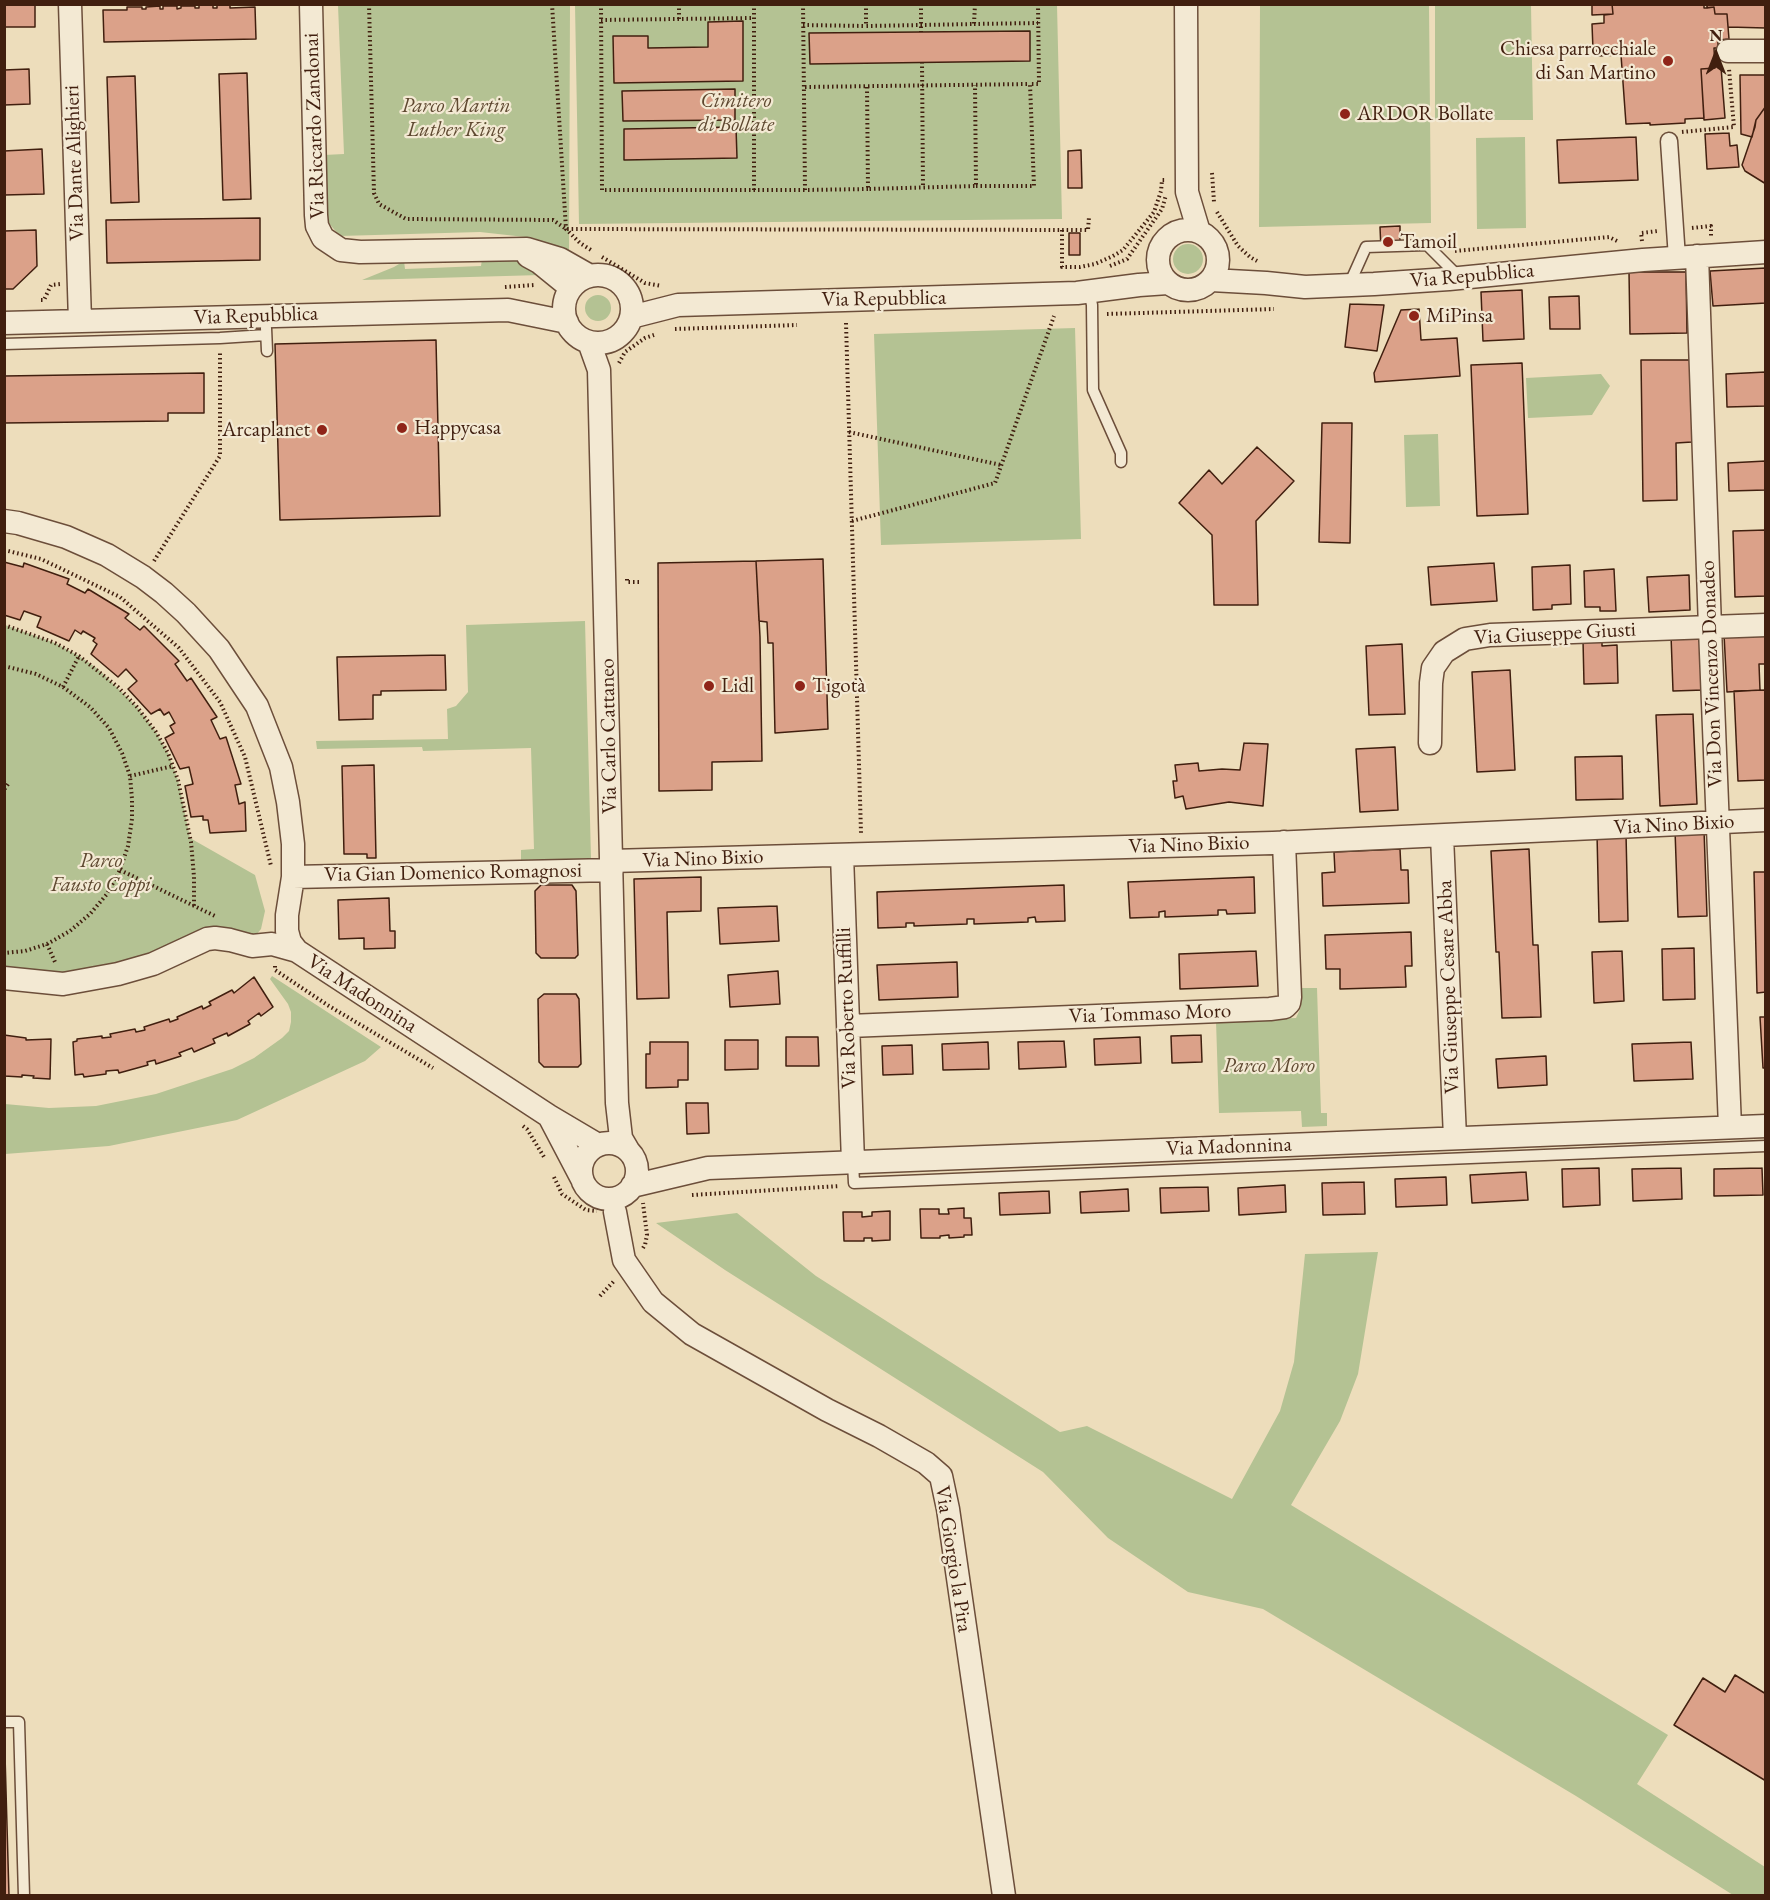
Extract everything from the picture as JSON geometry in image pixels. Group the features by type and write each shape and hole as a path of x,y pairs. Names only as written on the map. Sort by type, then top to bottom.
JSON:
{"street":[{"name":"Via Dante Alighieri","path":"70,4 80,321"},
{"name":"Via Riccardo Zandonai","path":"311,4 316,216 317,226 323,238 341,250 360,252 528,249 560,259 590,276"},
{"path":"1186,4 1187,192 1198,232"},
{"path":"1728,51 1766,51"},
{"path":"1669,141 1687,257"},
{"path":"1173,234 1187,192"},
{"path":"1181,231 1198,232 1212,242 1217,249 1216,274 1204,287 1185,291 1168,283 1163,277 1158,262 1161,246 1173,234 1181,231"},
{"name":"Via Riccardo Zandonai","path":"507,248 539,262 569,292"},
{"name":"Via Repubblica","path":"1211,280 1305,287 1349,285 1461,278 1766,252"},
{"name":"Via Don Vincenzo Donadeo","path":"1687,257 1710,628 1730,1127"},
{"name":"Via Repubblica","path":"1218,258 1266,283"},
{"name":"Via Repubblica","path":"1089,291 1158,262"},
{"path":"602,275 622,286 630,306 627,327 620,335 599,341 580,338 567,322 564,304 569,292 580,280 590,276 602,275"},
{"name":"Via Repubblica","path":"630,306 673,295 920,298 1077,293 1168,283"},
{"name":"Via Repubblica","path":"4,323 80,321 127,330 266,325 508,310 569,292"},
{"name":"Via Repubblica","path":"508,310 567,322"},
{"name":"Via Carlo Cattaneo","path":"599,341 607,370 617,1103 621,1138 631,1154"},
{"name":"Via Madonnina","path":"4,521 66,537 107,555 143,577 186,613 219,649 257,706 270,736 282,776 292,826 283,874 287,931 290,942 297,951 549,1116 600,1144"},
{"name":"Via Giuseppe Giusti","path":"1430,743 1433,668 1444,652 1465,639 1490,634 1766,625"},
{"name":"Via Nino Bixio","path":"612,865 1442,836 1766,820"},
{"name":"Via Giuseppe Cesare Abba","path":"1442,836 1455,1138"},
{"name":"Via Tommaso Moro","path":"849,1026 1285,1007 1290,998 1284,842"},
{"name":"Via Roberto Ruffilli","path":"851,855 849,1026 854,1172"},
{"name":"Via Gian Domenico Romagnosi","path":"283,874 612,865"},
{"path":"4,978 63,984 118,974 153,964 207,939 215,938 252,946 272,944 297,951"},
{"name":"Via Carlo Cattaneo","path":"600,1144 610,1127 617,1103"},
{"name":"Via Madonnina","path":"549,1116 585,1185"},
{"name":"Via Madonnina","path":"631,1154 700,1170 854,1172 1455,1138 1766,1126"},
{"path":"600,1144 620,1145 631,1154 637,1172 632,1186 625,1193 617,1197 599,1197 585,1185 581,1167 590,1150 600,1144"},
{"name":"Via Madonnina","path":"632,1186 700,1170"},
{"name":"Via Giorgio la Pira","path":"615,1212 624,1260 653,1302 692,1334 827,1410 926,1462 941,1476 948,1509 1004,1896"}],"lane":[{"path":"1349,285 1366,247 1427,245 1461,278"},
{"path":"1089,291 1092,315 1093,390 1121,453 1121,462"},
{"path":"4,344 127,330 220,338 266,325 267,351"},
{"path":"854,1172 1766,1146"},
{"path":"4,1722 19,1722 24,1896"}],"path":[{"path":"369,4 372,171 374,194 379,204 406,219 553,220 580,243 632,275 659,286 673,295"},
{"path":"552,4 566,229"},
{"path":"601,4 602,190 805,190 1034,186 1030,84"},
{"path":"679,4 679,19"},
{"path":"754,4 754,190"},
{"path":"803,4 805,190"},
{"path":"866,4 866,26"},
{"path":"921,4 921,32"},
{"path":"974,24 975,4"},
{"path":"805,87 1039,84 1038,4"},
{"path":"601,20 754,18"},
{"path":"803,25 921,26 1038,23"},
{"path":"1669,141 1668,133 1734,127 1728,51"},
{"path":"922,63 923,187"},
{"path":"975,85 976,186"},
{"path":"867,87 868,189"},
{"path":"1108,267 1127,259 1162,209 1166,194 1167,173"},
{"path":"1062,230 1062,267 1095,264 1113,256 1123,250 1154,212 1162,180 1167,180"},
{"path":"566,229 1088,230 1089,217"},
{"path":"34,300 44,300 51,285 78,284"},
{"path":"496,287 543,284"},
{"path":"1042,317 1274,309"},
{"path":"852,521 995,483 1054,316"},
{"path":"835,324 846,323 852,521 851,855"},
{"path":"669,329 799,325"},
{"path":"607,370 625,352 645,338 661,332"},
{"path":"143,577 220,456 220,338"},
{"path":"849,432 1001,465"},
{"path":"4,550 41,559 120,597 179,648 220,702 245,758 283,874"},
{"path":"627,574 627,582 640,582"},
{"path":"4,625 55,643 98,669 137,707 156,732 178,780 191,842 194,906"},
{"path":"63,687 79,656"},
{"path":"4,666 36,674 63,687 90,707 109,728 122,753 129,776 132,819 128,846 120,870 107,894 90,914 70,931 47,944 25,951 4,953"},
{"path":"129,776 172,766"},
{"path":"4,782 8,784 4,790"},
{"path":"120,870 225,920"},
{"path":"272,944 275,970 329,1006 440,1072"},
{"path":"518,1122 548,1162"},
{"path":"700,1170 705,1194"},
{"path":"683,1196 839,1186 854,1172"},
{"path":"553,1173 562,1194 586,1210 615,1212 651,1198"}],"green space":[{"name":"Parco Martin Luther King","path":"338,5 570,5 569,253 534,238 480,232 340,236 325,219 324,155 344,154"},
{"name":"Cimitero di Bollate","path":"575,5 1057,5 1062,219 579,224"},
{"name":"ARDOR Bollate","path":"1260,5 1429,5 1431,223 1259,227"},
{"name":"ARDOR Bollate","path":"1435,5 1531,5 1533,120 1435,120"},
{"path":"1525,137 1526,228 1477,229 1476,138"},
{"path":"1188,244 1199,248 1203,259 1199,270 1188,274 1177,270 1173,259 1177,248"},
{"path":"516,258 541,275 362,280 404,261 405,269 481,266 482,259"},
{"path":"598,295 607,299 611,308 607,317 598,321 589,317 585,308 589,299"},
{"path":"1075,328 1081,539 881,545 874,334"},
{"path":"1601,374 1610,386 1592,415 1528,418 1526,378"},
{"path":"1438,434 1440,506 1406,507 1404,435"},
{"path":"585,621 591,859 521,860 521,850 534,849 531,748 423,751 422,747 317,749 316,741 448,739 447,709 456,706 468,692 466,625"},
{"name":"Parco Fausto Coppi","path":"5,625 55,643 79,656 98,669 137,707 168,753 178,780 190,838 255,875 265,911 261,929 256,935 162,953 77,977 5,973"},
{"path":"272,976 381,1047 365,1061 237,1120 109,1146 5,1154 5,1104 49,1108 96,1106 156,1094 232,1069 254,1058 282,1038 289,1031 291,1022 288,1004 270,979"},
{"name":"Parco Moro","path":"1301,988 1317,988 1321,1113 1327,1113 1327,1126 1302,1127 1301,1111 1219,1113 1216,1021 1296,1018 1301,1007"},
{"path":"737,1213 816,1276 1060,1432 1087,1426 1232,1499 1280,1411 1294,1362 1305,1254 1378,1252 1358,1374 1340,1421 1291,1505 1668,1735 1637,1784 1765,1867 1765,1895 1733,1895 1576,1796 1263,1609 1188,1592 1108,1538 1043,1472 725,1270 656,1223"}],"building":[{"path":"4,4 35,4 35,27 4,27"},
{"path":"217,4 230,4 230,8 255,7 256,39 104,42 103,10 127,10 127,7 146,9 146,7 160,6 160,9 163,9 163,6 177,6 177,9 181,6 199,8 199,5 213,5 213,8 217,8"},
{"path":"1592,4 1612,4 1613,14 1592,15"},
{"name":"Chiesa parrocchiale di San Martino","path":"1612,4 1704,4 1704,8 1714,7 1715,14 1727,14 1729,39 1718,40 1718,48 1714,48 1715,68 1701,69 1704,118 1685,119 1685,123 1626,124 1621,55 1596,56 1596,50 1593,50 1592,24 1604,23 1604,15 1613,14"},
{"path":"1707,5 1766,5 1766,28 1728,27 1727,14 1715,14 1714,7 1707,8"},
{"path":"743,21 743,81 614,83 613,36 648,36 648,48 708,47 708,22"},
{"path":"1030,31 1030,61 810,64 809,33"},
{"path":"1715,66 1721,67 1725,118 1704,120 1701,69 1715,68"},
{"path":"29,69 30,104 4,105 4,70"},
{"path":"247,73 251,199 223,200 219,74"},
{"path":"1740,75 1766,75 1766,106 1756,120 1752,137 1741,134"},
{"path":"135,76 139,202 111,203 107,77"},
{"path":"735,89 735,120 623,121 622,91"},
{"path":"1766,106 1766,184 1745,171 1742,165 1756,120"},
{"path":"736,127 737,158 624,160 624,129"},
{"path":"1729,133 1730,146 1737,145 1739,167 1707,169 1705,134"},
{"path":"1636,137 1638,180 1559,183 1557,140"},
{"path":"42,149 44,194 4,195 4,151"},
{"path":"1081,150 1082,188 1068,188 1068,151"},
{"path":"260,218 260,260 107,263 106,220"},
{"path":"1400,226 1400,250 1381,250 1380,227"},
{"path":"36,230 37,266 13,289 4,289 4,231"},
{"path":"1069,233 1080,233 1080,255 1069,255"},
{"path":"1766,268 1766,303 1713,306 1710,271"},
{"path":"1629,272 1686,272 1687,333 1630,334"},
{"path":"1522,290 1524,339 1483,341 1481,292"},
{"path":"1579,296 1580,329 1550,329 1549,297"},
{"path":"1350,304 1384,305 1377,351 1345,347"},
{"path":"1419,309 1421,340 1457,338 1460,376 1375,382 1374,373 1401,310"},
{"path":"436,340 440,516 280,520 275,344"},
{"path":"1641,360 1691,360 1692,442 1676,443 1677,500 1643,501"},
{"path":"1522,363 1528,514 1477,516 1471,365"},
{"path":"1766,372 1766,406 1727,407 1726,374"},
{"path":"204,373 204,413 168,413 168,421 4,423 4,376"},
{"path":"1322,423 1352,423 1350,543 1319,542"},
{"path":"1257,447 1294,481 1256,521 1258,605 1214,605 1212,535 1179,503 1209,470 1222,484"},
{"path":"1766,461 1766,490 1729,491 1728,463"},
{"path":"1766,530 1766,596 1735,597 1733,531"},
{"name":"Tigotà","path":"823,559 828,729 775,733 773,643 768,643 767,622 759,621 756,561"},
{"name":"Lidl","path":"756,561 762,761 712,762 712,790 659,791 658,563"},
{"path":"4,562 23,567 24,563 69,579 67,584 85,593 88,589 129,614 125,618 140,630 144,626 179,661 175,664 187,681 191,678 217,717 211,720 220,739 226,737 241,784 235,785 239,804 245,802 246,831 210,833 208,820 203,820 203,816 191,817 185,786 193,784 189,767 180,769 165,738 174,733 170,726 175,723 169,712 164,715 160,709 151,714 128,689 137,681 126,669 118,677 91,654 97,644 93,641 95,638 83,631 81,634 75,630 69,641 37,627 41,617 24,611 20,620 4,615"},
{"path":"1494,563 1497,601 1431,605 1428,567"},
{"path":"1570,565 1571,604 1552,605 1552,609 1533,610 1532,567"},
{"path":"1614,569 1616,611 1600,611 1600,607 1585,607 1584,571"},
{"path":"1689,575 1690,610 1649,612 1647,577"},
{"path":"1766,632 1766,664 1759,664 1760,690 1727,692 1724,634"},
{"path":"1701,634 1704,690 1673,691 1671,635"},
{"path":"1583,640 1602,640 1602,646 1617,645 1618,683 1584,684"},
{"path":"1402,644 1405,714 1369,715 1366,646"},
{"path":"445,655 446,690 381,691 381,695 373,695 373,719 339,720 337,657"},
{"path":"1510,670 1515,770 1477,772 1472,672"},
{"path":"1766,690 1766,780 1738,781 1734,691"},
{"path":"1693,714 1697,804 1660,806 1656,715"},
{"path":"1244,743 1268,744 1263,806 1229,802 1186,809 1183,796 1175,798 1173,781 1177,781 1175,765 1198,763 1199,771 1240,770"},
{"path":"1395,747 1398,810 1360,812 1356,749"},
{"path":"1622,756 1623,799 1576,800 1575,757"},
{"path":"374,765 376,858 367,858 367,854 344,854 342,766"},
{"path":"1675,830 1704,830 1707,916 1678,917"},
{"path":"1597,834 1626,834 1628,921 1599,922"},
{"path":"1400,849 1401,870 1408,870 1409,903 1323,906 1322,873 1335,872 1334,852"},
{"path":"1529,849 1533,945 1538,945 1541,1017 1502,1018 1491,851"},
{"path":"1754,872 1766,872 1766,992 1757,993"},
{"path":"701,877 701,911 667,912 669,998 637,999 634,879"},
{"path":"1254,877 1255,913 1227,914 1226,910 1218,910 1218,915 1165,917 1165,911 1159,912 1159,917 1130,918 1128,882"},
{"path":"541,885 572,885 576,891 578,955 575,958 541,958 536,953 535,891"},
{"path":"1064,885 1065,921 1036,922 1035,917 1028,918 1028,922 974,924 974,919 967,919 967,924 914,926 914,923 906,923 906,927 878,928 877,892"},
{"path":"389,898 390,931 395,931 395,948 364,949 364,938 339,939 338,900"},
{"path":"777,906 779,941 720,944 718,908"},
{"path":"1411,932 1412,966 1405,966 1406,987 1340,989 1340,969 1326,969 1325,935"},
{"path":"1694,948 1695,999 1663,1000 1662,949"},
{"path":"1256,951 1258,986 1180,989 1179,954"},
{"path":"1622,951 1624,1001 1594,1003 1592,952"},
{"path":"957,962 958,997 879,1000 877,965"},
{"path":"778,971 780,1004 730,1007 728,975"},
{"path":"254,977 273,1007 261,1016 259,1013 248,1021 250,1024 228,1036 227,1033 213,1039 215,1043 194,1052 192,1048 179,1053 181,1056 156,1064 155,1060 147,1062 148,1065 119,1073 118,1070 84,1077 83,1074 75,1075 73,1042 77,1039 111,1037 110,1034 135,1029 136,1032 145,1030 144,1027 169,1019 170,1022 202,1006 203,1009 211,1005 209,1002 232,990 234,993"},
{"path":"544,994 576,994 579,999 581,1064 578,1067 544,1067 539,1062 538,999"},
{"path":"1760,1017 1766,1017 1766,1068 1763,1068"},
{"path":"4,1035 26,1038 26,1040 51,1039 50,1079 22,1075 22,1077 4,1076"},
{"path":"1201,1035 1202,1062 1172,1063 1171,1036"},
{"path":"786,1037 818,1037 819,1066 786,1066"},
{"path":"1140,1037 1141,1063 1095,1065 1094,1039"},
{"path":"725,1040 758,1040 758,1069 725,1070"},
{"path":"1064,1041 1066,1067 1019,1069 1018,1042"},
{"path":"650,1042 688,1042 688,1080 678,1080 678,1087 646,1088 646,1054 650,1054"},
{"path":"988,1042 989,1069 943,1070 942,1044"},
{"path":"1691,1042 1693,1079 1634,1081 1632,1044"},
{"path":"912,1045 913,1074 883,1075 882,1046"},
{"path":"1546,1056 1547,1085 1498,1088 1496,1059"},
{"path":"686,1103 708,1103 709,1133 687,1134"},
{"path":"1599,1168 1600,1205 1563,1207 1562,1169"},
{"path":"1681,1168 1682,1199 1633,1201 1632,1169"},
{"path":"1762,1168 1763,1195 1714,1196 1714,1169"},
{"path":"1526,1172 1528,1200 1472,1203 1470,1175"},
{"path":"1446,1177 1447,1205 1396,1207 1395,1179"},
{"path":"1364,1182 1365,1214 1323,1215 1322,1183"},
{"path":"1285,1185 1286,1212 1239,1215 1238,1188"},
{"path":"1208,1187 1209,1211 1161,1213 1160,1188"},
{"path":"1128,1189 1129,1211 1081,1213 1080,1192"},
{"path":"1049,1191 1050,1213 1000,1215 999,1193"},
{"path":"964,1208 964,1218 971,1218 972,1235 921,1238 920,1209 939,1209 939,1214 949,1214 948,1209"},
{"path":"890,1211 890,1240 872,1241 872,1238 864,1238 864,1241 844,1241 843,1212 862,1212 862,1217 872,1216 872,1212"},
{"path":"1735,1675 1766,1694 1766,1781 1674,1725 1703,1678 1725,1692"},
{"path":"5,1755 9,1896 4,1896"}],"place":[{"name":"Chiesa parrocchiale di San Martino","path":"1668,61"},
{"name":"ARDOR Bollate","path":"1345,114"},
{"name":"Tamoil","path":"1388,242"},
{"name":"MiPinsa","path":"1414,316"},
{"name":"Happycasa","path":"402,428"},
{"name":"Arcaplanet","path":"322,430"},
{"name":"Lidl","path":"709,686"},
{"name":"Tigotà","path":"800,686"}]}
